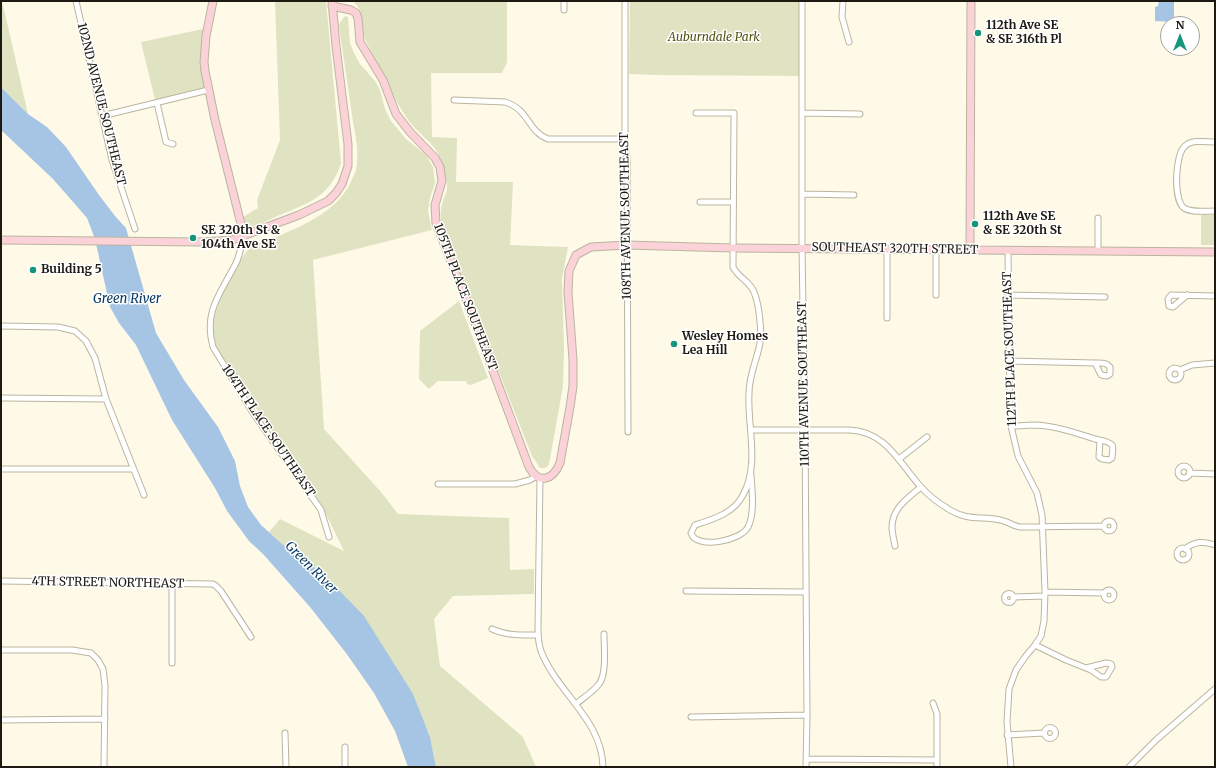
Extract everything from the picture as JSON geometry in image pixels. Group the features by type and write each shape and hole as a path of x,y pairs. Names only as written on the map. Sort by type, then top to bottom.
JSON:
{"street":[{"name":"102ND AVENUE SOUTHEAST","path":"76,1 112,160 135,229"},
{"path":"213,1 206,36 204,62 208,90 244,236"},
{"path":"564,1 564,10"},
{"name":"108TH AVENUE SOUTHEAST","path":"625,1 628,432"},
{"name":"110TH AVENUE SOUTHEAST","path":"802,1 802,248 805,429 806,767"},
{"path":"843,1 843,23 849,42"},
{"path":"970,249 971,1"},
{"path":"1,240 222,242 244,236 299,215 328,201 336,193 346,176 348,166 348,144 332,4"},
{"name":"105TH PLACE SOUTHEAST","path":"332,4 351,10 356,14 360,41 383,80 396,114 410,132 435,158 440,167 442,181 435,211 438,229 471,312 527,463 531,471 538,477"},
{"path":"102,116 208,90"},
{"path":"454,100 506,102 512,104 525,115 543,137 548,139 625,139"},
{"path":"157,103 166,142 173,144"},
{"path":"696,113 734,113 733,267 738,275 755,293 761,336 750,379 749,407 752,507 749,526 738,537 722,541 701,541 692,537 691,533 696,524 713,520 736,506 743,496 751,475"},
{"path":"802,113 860,114"},
{"path":"1215,142 1195,142 1184,147 1179,155 1177,168 1178,195 1183,207 1191,210 1215,211"},
{"path":"802,194 854,195"},
{"path":"700,202 734,202"},
{"path":"1098,218 1098,250"},
{"name":"104TH PLACE SOUTHEAST","path":"244,236 236,262 219,294 211,315 210,335 213,347 253,414 320,510 329,537"},
{"name":"SOUTHEAST 320TH STREET","path":"538,477 548,478 553,475 557,470 561,455 570,407 573,373 568,276 570,267 576,255 591,247 627,244 733,248 888,248 1215,252"},
{"path":"887,318 888,248"},
{"path":"936,249 936,295"},
{"name":"112TH PLACE SOUTHEAST","path":"1008,250 1011,426 1018,456 1040,502 1043,526 1044,594 1042,630 1035,645 1019,664 1012,679 1008,700 1007,734 1010,767"},
{"path":"1008,295 1105,297"},
{"path":"1187,295 1215,296"},
{"path":"1,326 51,326 66,328 83,338 88,344 95,358 106,399 144,495"},
{"path":"1010,361 1095,363"},
{"path":"1180,370 1192,366 1215,364"},
{"path":"1,398 106,399"},
{"path":"1011,426 1037,425 1052,427 1100,440"},
{"path":"750,430 805,429 850,430 864,432 880,441 899,459 921,487 943,506 963,516 1001,520 1020,527 1103,526"},
{"path":"899,459 927,437"},
{"path":"1,469 133,469"},
{"path":"1189,473 1215,474"},
{"path":"438,484 515,484 538,477 539,644 543,656 554,674 596,734 602,752 603,767"},
{"path":"895,546 892,526 895,514 900,505 921,487"},
{"path":"1185,549 1191,544 1198,542 1206,542 1215,545"},
{"name":"4TH STREET NORTHEAST","path":"1,581 215,585 251,637"},
{"path":"172,583 172,663"},
{"path":"686,592 806,592"},
{"path":"1013,597 1044,594 1104,593"},
{"path":"492,629 501,634 538,635"},
{"path":"576,704 595,688 602,679 604,665 604,634"},
{"path":"1035,645 1086,668"},
{"path":"1,650 72,650 95,656 101,664 105,686 104,767"},
{"path":"1129,767 1156,740 1215,689"},
{"path":"933,703 937,714 937,767"},
{"path":"691,717 807,715"},
{"path":"1,720 105,719"},
{"path":"285,733 286,767"},
{"path":"1007,734 1044,733"},
{"path":"345,747 345,767"},
{"path":"806,759 937,760"}],"green space":[{"path":"1,1 3,5 28,114 1,87"},
{"path":"275,1 326,1 341,163 337,174 331,183 318,197 251,227 246,224 243,217 258,208 257,200 280,140"},
{"path":"352,1 507,1 507,62 502,73 431,73 432,137 457,138 456,182 513,182 510,245 568,247 562,279 564,349 563,386 550,459 548,466 545,468 540,468 532,456 441,225 441,207 447,192 447,186 446,175 441,160 435,148 411,124 401,109 367,43 361,15 356,5"},
{"name":"Auburndale Park","path":"630,1 800,1 800,76 629,74"},
{"path":"345,16 348,17 350,43 354,53 360,64 375,81 380,90 385,109 391,121 406,139 426,155 433,167 435,183 430,198 428,211 432,230 313,260 324,429 381,492 398,514 509,518 510,570 534,569 534,594 453,596 434,619 440,666 523,737 536,767 436,767 428,729 426,765 306,571 319,570 290,551 269,532 280,519 344,551 321,504 222,358 215,343 213,334 214,321 221,298 226,285 245,253 251,247 259,243 309,222 331,207 340,199 347,189 356,169 357,145 339,24"},
{"path":"203,29 201,56 204,88 155,100 141,42"},
{"path":"1201,215 1215,215 1215,245 1201,245"},
{"path":"459,301 488,378 471,385 467,384 466,381 438,381 429,389 419,379 420,331"}],"water":[{"path":"1159,1 1174,1 1174,16 1160,16 1160,21 1155,21 1155,7 1158,6"},
{"name":"Green River","path":"1,87 28,114 47,127 66,147 99,195 126,228 156,333 184,380 218,427 235,461 240,486 248,507 261,525 290,551 314,567 364,616 413,694 430,737 436,767 408,767 395,731 374,693 346,653 310,607 263,554 249,541 227,511 215,488 172,420 136,345 119,323 110,307 95,239 87,218 53,179 1,130"}],"place":[{"name":"112th Ave SE & SE 316th Pl","path":"978,33"},
{"name":"112th Ave SE & SE 320th St","path":"975,224"},
{"name":"SE 320th St & 104th Ave SE","path":"193,238"},
{"name":"Building 5","path":"33,270"},
{"name":"Wesley Homes Lea Hill","path":"674,344"}]}
